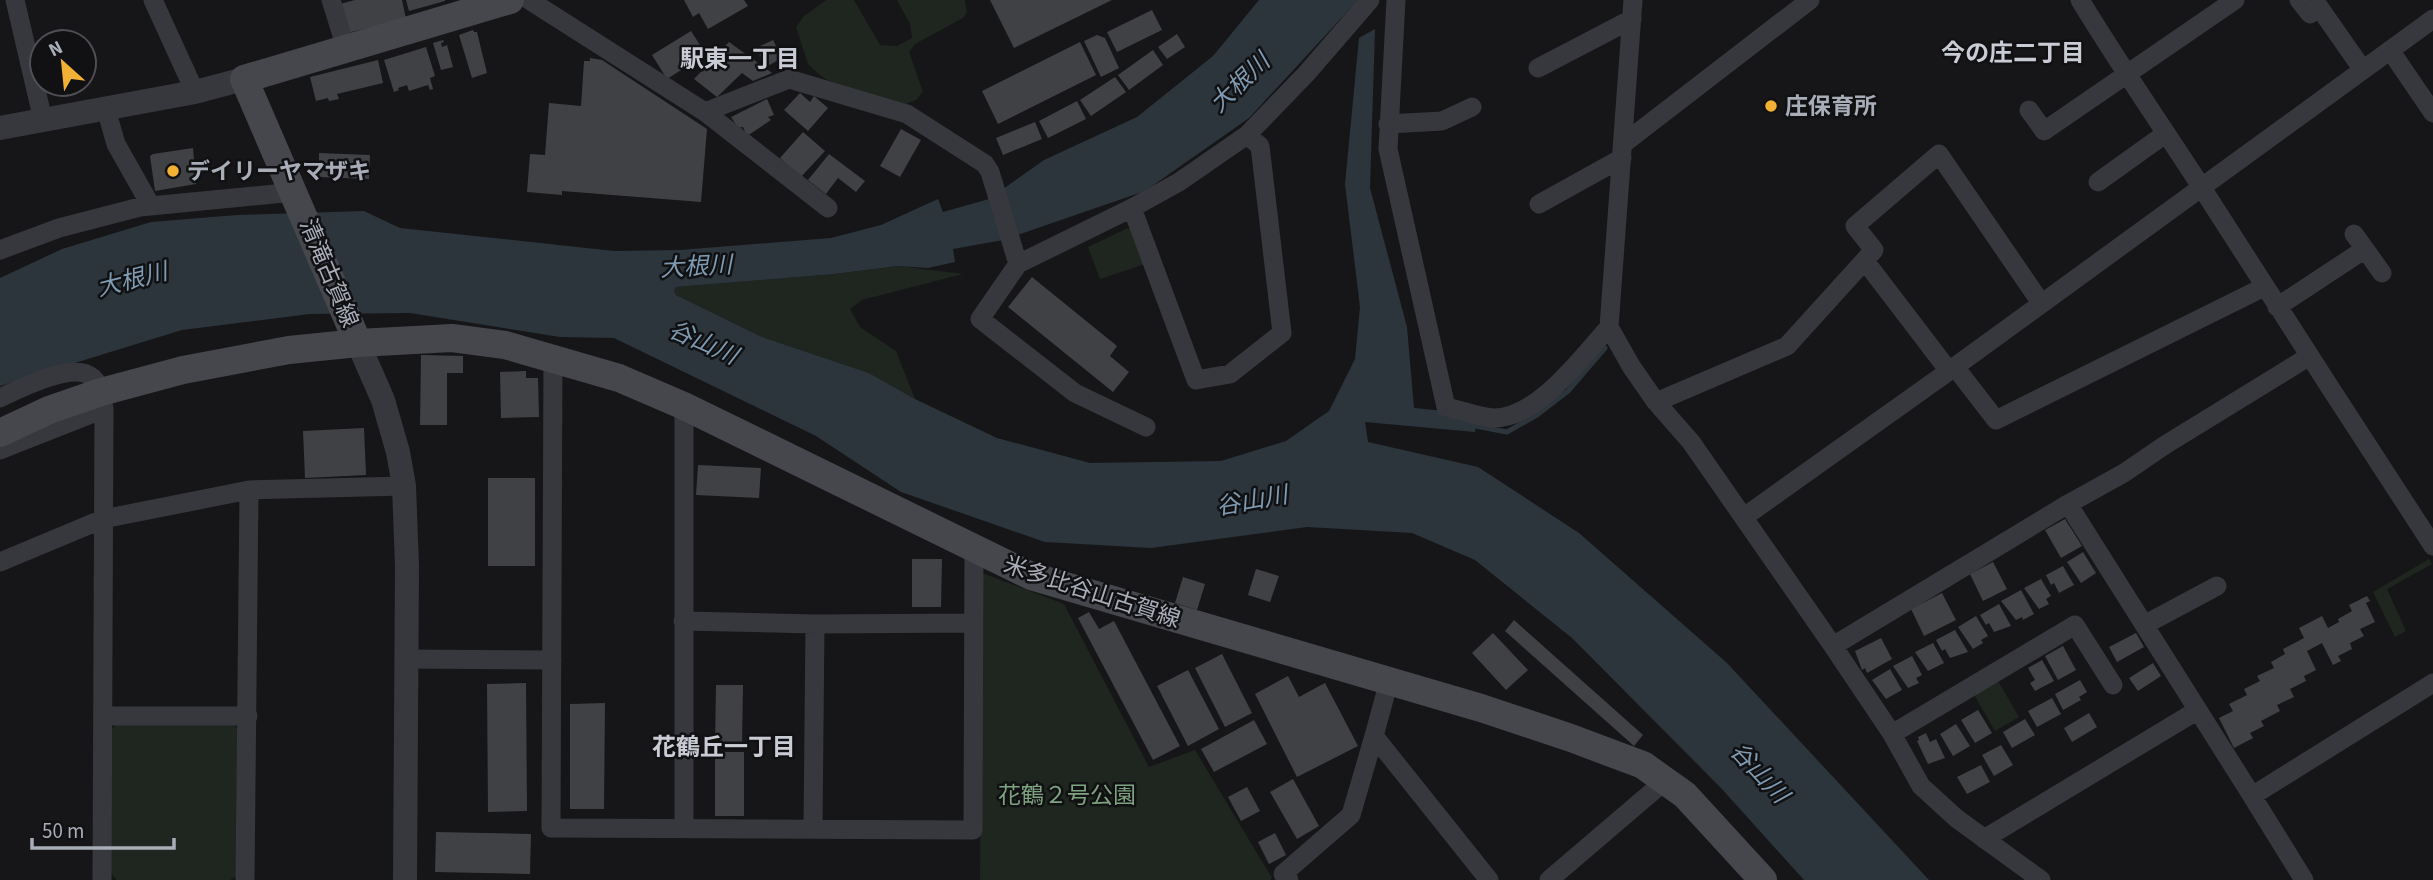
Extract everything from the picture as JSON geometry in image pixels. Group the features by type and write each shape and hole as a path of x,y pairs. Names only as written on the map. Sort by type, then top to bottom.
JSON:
{"main road":[{"path":"244,79 346,48 457,8 510,0"},
{"name":"清滝古賀線","path":"0,433 49,410 103,400 183,370 289,350 353,331 244,79"},
{"name":"米多比谷山古賀線","path":"353,331 452,338 505,345 619,378 684,406 1031,576 1389,681 1571,738 1643,765 1685,795 1763,880"}],"street":[{"path":"15,0 43,120"},
{"path":"153,0 195,92"},
{"path":"331,0 346,48"},
{"path":"529,0 705,112 828,208"},
{"path":"1146,427 1075,393 980,319 1018,264 1179,182 1247,135 1306,74 1370,0"},
{"path":"1396,0 1388,149 1446,407 1494,418 1524,411 1552,388 1609,327"},
{"path":"1539,204 1623,151 1810,0"},
{"path":"2080,0 2125,74 2433,546"},
{"path":"2029,110 2044,131 2235,0"},
{"path":"2299,0 2310,14 2319,7 2363,70"},
{"path":"1633,9 1609,327 1656,402 1692,442 1833,646 1892,734 1921,786 1956,818 2040,880"},
{"path":"1538,68 1633,9"},
{"path":"1744,517 2433,19"},
{"path":"2390,50 2433,113"},
{"path":"0,128 195,92 244,79"},
{"path":"705,112 789,79 906,114 985,163 1018,264"},
{"path":"1388,124 1442,121 1472,107"},
{"path":"106,109 116,144 151,206"},
{"path":"2098,182 2165,134"},
{"path":"1132,208 1196,380 1230,374 1282,333 1259,146 1247,135"},
{"path":"1656,402 1787,346 1874,250 1855,226 1939,154 2041,303"},
{"path":"0,250 59,228 151,206 295,192"},
{"path":"2277,307 2360,241 2382,273"},
{"path":"1864,261 1996,420 2264,287"},
{"path":"353,331 383,400 398,452 404,486 407,566 405,880"},
{"path":"1833,646 2124,473 2308,357"},
{"path":"553,358 551,828 973,830 974,550"},
{"path":"0,398 30,384 62,374 82,373 92,377 103,400 102,880"},
{"path":"0,450 103,400"},
{"path":"684,406 684,828"},
{"path":"0,562 103,519 249,490 404,486"},
{"path":"245,880 249,490"},
{"path":"2068,504 2304,880"},
{"path":"2144,625 2217,586"},
{"path":"683,621 815,624 973,622"},
{"path":"813,829 815,624"},
{"path":"1892,734 2075,625 2113,685"},
{"path":"406,659 552,660"},
{"path":"1289,880 1283,874 1351,815 1389,681"},
{"path":"2252,796 2433,683"},
{"path":"1984,839 2198,710"},
{"path":"103,716 248,716"},
{"path":"1374,736 1489,880"},
{"path":"1549,880 1666,780"}],"green space":[{"path":"826,0 854,0 880,45 897,46 912,38 910,24 897,0 965,0 967,13 963,18 915,44 909,52 923,92 916,100 901,106 829,81 808,64 796,27 804,16"},
{"path":"1128,228 1136,233 1145,264 1100,279 1088,247"},
{"path":"899,266 963,274 862,300 850,309 860,327 896,351 915,399 869,373 762,337 676,295 673,291 676,287"},
{"path":"2429,559 2432,564 2387,589 2406,631 2395,637 2373,592"},
{"name":"花鶴２号公園","path":"982,573 1064,604 1149,767 1195,750 1272,878 1270,880 980,880"},
{"path":"1997,679 2019,717 1995,731 1973,693"},
{"path":"118,724 233,724 239,731 238,875 230,880 117,880 110,872 111,729"}],"water":[{"path":"1259,0 1358,0 1249,118 1145,191 1003,240 953,249 955,262 928,268 898,266 676,287 676,295 762,337 869,373 915,399 997,438 1090,463 1221,461 1286,441 1329,411 1355,359 1360,307 1345,184 1359,38 1375,29 1370,188 1407,327 1414,408 1477,414 1475,432 1365,422 1368,442 1478,467 1579,533 1727,663 1929,880 1804,880 1721,788 1572,638 1475,560 1412,533 1307,527 1151,548 1045,542 901,492 816,436 614,338 560,337 410,313 310,314 182,330 0,386 0,278 62,249 151,222 237,215 364,211 400,228 614,251 680,250 831,238 881,225 938,199 943,212 989,199 1044,160 1137,117 1213,56"}],"building":[{"path":"355,0 402,0 406,19 347,33 340,4"},
{"path":"406,0 445,0 445,1 409,11"},
{"path":"684,0 744,0 748,6 708,29 699,13 693,17"},
{"path":"990,0 1112,0 1014,48"},
{"path":"1152,10 1162,30 1117,52 1107,32"},
{"path":"473,30 477,32 487,73 472,78 459,35"},
{"path":"691,31 700,45 694,49 700,58 667,79 652,55"},
{"path":"1177,34 1185,47 1167,59 1158,47"},
{"path":"1097,35 1105,38 1119,68 1101,77 1084,41"},
{"path":"443,40 442,47 447,45 453,67 441,70 433,43"},
{"path":"773,40 782,58 766,67 756,48"},
{"path":"729,42 772,73 753,81 742,73 717,97 694,79"},
{"path":"1080,42 1096,75 998,124 982,91"},
{"path":"426,47 435,76 430,78 433,89 430,90 428,85 409,91 407,85 394,92 384,60"},
{"path":"1153,50 1163,65 1129,90 1118,75"},
{"path":"590,58 602,60 707,129 701,202 562,191 562,195 527,192 530,154 545,155 549,103 581,106 584,61 590,61"},
{"path":"378,60 383,83 337,94 339,99 316,101 310,77"},
{"path":"1115,77 1126,92 1091,116 1080,100"},
{"path":"800,93 810,102 814,96 828,108 808,131 784,110"},
{"path":"767,99 774,115 768,117 771,120 747,136 743,127 738,128 731,117"},
{"path":"1077,101 1086,119 1048,138 1039,121"},
{"path":"1035,122 1042,139 1003,155 996,138"},
{"path":"901,129 921,140 900,177 880,166"},
{"path":"803,132 825,151 801,177 780,158"},
{"name":"デイリーヤマザキ","path":"193,148 196,184 155,191 150,156"},
{"path":"319,153 370,155 369,179 319,177"},
{"path":"829,154 865,181 856,192 838,178 826,194 808,180"},
{"path":"1032,277 1117,346 1110,356 1129,372 1113,392 1008,307"},
{"path":"421,355 463,356 463,373 447,373 447,425 420,425"},
{"path":"526,371 526,378 538,378 539,417 501,418 500,372"},
{"path":"364,428 366,475 305,478 303,431"},
{"path":"698,465 761,468 759,498 696,495"},
{"path":"488,478 535,478 535,566 488,566"},
{"path":"2065,519 2082,546 2061,558 2045,530"},
{"path":"2083,552 2096,573 2081,583 2067,562"},
{"path":"912,559 942,559 941,607 912,607"},
{"path":"1993,562 2007,589 1983,601 1970,574"},
{"path":"2063,566 2074,585 2059,593 2046,575"},
{"path":"1256,569 1279,576 1270,602 1248,595"},
{"path":"1183,577 1205,584 1197,610 1175,603"},
{"path":"2041,579 2051,596 2046,599 2049,604 2039,609 2024,588"},
{"path":"2021,590 2034,614 2023,620 2022,617 2016,620 2001,601"},
{"path":"1942,593 1956,620 1924,636 1911,609"},
{"path":"2367,596 2370,601 2366,603 2375,622 2360,629 2364,636 2350,643 2352,649 2338,656 2341,661 2333,665 2322,643 2307,651 2316,670 2304,676 2306,681 2290,689 2294,697 2277,705 2280,711 2261,721 2264,726 2250,733 2253,738 2234,748 2219,718 2233,711 2229,704 2247,695 2244,689 2260,681 2257,676 2274,668 2271,662 2285,654 2283,649 2304,638 2299,628 2322,616 2328,628 2352,611 2349,605"},
{"path":"1999,604 2011,626 1994,632 1980,615"},
{"path":"1089,612 1099,629 1114,621 1180,746 1153,760 1078,618"},
{"path":"1976,616 1988,636 1973,649 1958,627"},
{"path":"1514,620 1643,735 1634,746 1505,631"},
{"path":"1955,630 1968,652 1950,658 1936,640"},
{"path":"1493,633 1528,670 1506,690 1472,653"},
{"path":"2136,633 2144,647 2117,662 2109,647"},
{"path":"1881,638 1892,659 1867,673 1865,668 1862,670 1855,651"},
{"path":"1933,643 1944,663 1928,671 1915,652"},
{"path":"2063,646 2076,670 2058,680 2045,656"},
{"path":"1222,654 1252,713 1225,727 1195,668"},
{"path":"1912,656 1922,675 1916,678 1919,683 1908,688 1893,666"},
{"path":"2042,660 2054,681 2035,691 2030,683 2035,680 2028,668"},
{"path":"2153,663 2161,676 2138,691 2129,678"},
{"path":"1890,669 1902,690 1886,699 1872,680"},
{"path":"1188,670 1219,729 1188,746 1157,686"},
{"path":"1288,676 1299,697 1325,683 1358,746 1297,777 1255,694"},
{"path":"2080,680 2087,692 2079,697 2081,700 2063,710 2055,694"},
{"path":"526,683 527,811 488,812 487,684"},
{"path":"716,685 743,685 742,746 715,746"},
{"path":"2052,698 2061,714 2037,727 2028,711"},
{"path":"605,703 604,809 570,809 570,704"},
{"path":"1978,710 1992,733 1975,743 1961,720"},
{"path":"2089,713 2097,727 2072,742 2064,728"},
{"path":"2025,719 2035,735 2012,748 2003,732"},
{"path":"1254,720 1267,744 1214,772 1201,749"},
{"path":"1956,724 1970,746 1953,756 1940,734"},
{"path":"1926,733 1930,742 1936,739 1945,758 1928,764 1917,741 1918,737"},
{"path":"2001,745 2013,765 1994,776 1982,755"},
{"path":"715,752 744,752 744,816 715,816"},
{"path":"1981,765 1990,782 1967,794 1957,777"},
{"path":"1293,779 1319,826 1297,839 1270,792"},
{"path":"1247,787 1260,811 1241,821 1228,797"},
{"path":"436,832 531,834 530,874 435,872"},
{"path":"1275,833 1286,855 1269,864 1258,842"}],"waterway":[{"path":"1470,425 1507,432 1537,415 1568,391 1605,348"}],"place":[{"name":"庄保育所","path":"1771,106"},
{"name":"デイリーヤマザキ","path":"173,171"}],"district":[{"name":"今の庄二丁目","path":"2013,53"},
{"name":"駅東一丁目","path":"740,59"},
{"name":"花鶴丘一丁目","path":"724,747"}],"water label":[{"name":"大根川","path":"1240,83"},
{"name":"大根川","path":"696,267"},
{"name":"大根川","path":"132,280"},
{"name":"谷山川","path":"703,343"},
{"name":"谷山川","path":"1252,501"},
{"name":"谷山川","path":"1759,773"}]}
